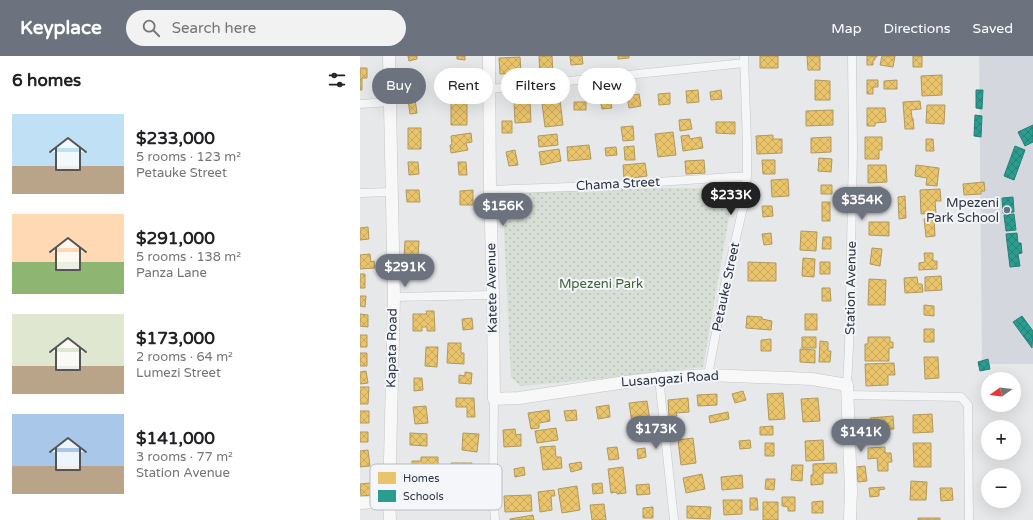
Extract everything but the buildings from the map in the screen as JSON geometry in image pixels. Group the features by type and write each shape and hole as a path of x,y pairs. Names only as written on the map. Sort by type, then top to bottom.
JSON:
{"street":[{"name":"Kapata Road","path":"389,56 389,68"},
{"name":"Katete Avenue","path":"489,56 489,68"},
{"name":"Station Avenue","path":"850,520 847,390 853,151 852,56"},
{"path":"493,89 744,59"},
{"name":"Petauke Street","path":"708,375 725,284 743,208 747,176 744,59"},
{"path":"360,104 372,103"},
{"name":"Kapata Road","path":"390,104 394,297 390,464"},
{"name":"Katete Avenue","path":"490,104 494,399 493,464"},
{"name":"Chama Street","path":"490,190 598,186 747,176"},
{"path":"360,193 392,192"},
{"path":"394,297 493,295"},
{"name":"Lusangazi Road","path":"494,399 519,398 659,378 708,375 812,379 847,390"},
{"path":"659,378 674,520"},
{"path":"847,390 961,397 965,401 968,405 969,520"},
{"path":"360,503 370,502"},
{"name":"Kapata Road","path":"389,510 390,520"},
{"name":"Katete Avenue","path":"494,510 495,520"}],"shaded area":[{"name":"Mpezeni Park School","path":"979,56 1033,56 1033,364 982,364"}],"green space":[{"name":"Mpezeni Park","path":"734,188 703,367 520,386 511,377 502,189"}],"place":[{"name":"Mpezeni Park School","path":"1007,210"}]}
